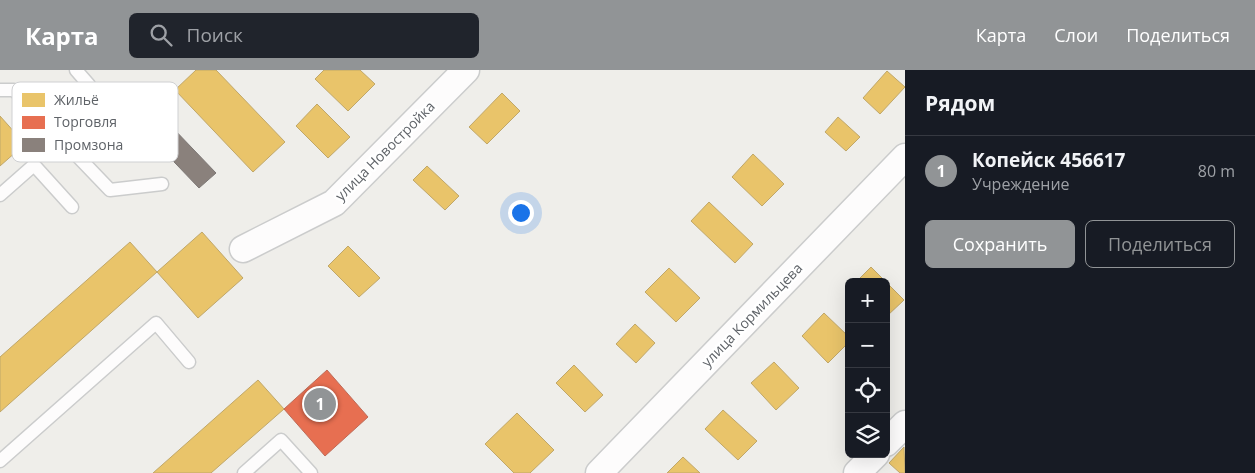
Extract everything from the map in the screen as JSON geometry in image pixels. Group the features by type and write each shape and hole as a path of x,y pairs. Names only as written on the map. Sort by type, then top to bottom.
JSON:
{"street":[{"name":"улица Новостройка","path":"243,249 334,203 466,70"},
{"name":"улица Кормильцева","path":"599,473 905,157"},
{"path":"890,439 905,424"},
{"path":"857,473 872,458"}],"lane":[{"path":"76,70 86,82"},
{"path":"83,162 110,190 162,184"},
{"path":"0,195 34,165 72,207"},
{"path":"0,461 156,323 189,362"},
{"path":"244,473 281,440 311,473"}],"building: Жильё":[{"path":"196,70 216,70 285,142 253,172 178,93 178,87"},
{"path":"324,70 360,70 375,84 348,111 315,79"},
{"path":"887,71 905,87 880,114 863,98"},
{"path":"502,93 520,111 487,144 469,127"},
{"path":"317,104 350,137 328,158 296,126"},
{"path":"0,116 12,129 12,155 0,166"},
{"path":"838,117 860,137 846,151 825,132"},
{"path":"753,154 784,184 762,206 732,177"},
{"path":"427,166 459,196 445,210 413,180"},
{"path":"709,202 753,244 735,263 691,221"},
{"path":"202,232 243,278 198,318 157,272"},
{"path":"130,242 157,272 0,412 0,357"},
{"path":"348,246 380,278 359,297 328,266"},
{"path":"871,267 882,278 860,278"},
{"path":"669,268 700,298 676,322 645,292"},
{"path":"890,286 904,300 890,313"},
{"path":"824,313 845,333 845,346 828,363 802,336"},
{"path":"635,324 655,343 636,363 616,344"},
{"path":"774,362 799,388 776,410 751,383"},
{"path":"574,365 603,395 585,412 556,383"},
{"path":"258,380 284,409 211,473 153,473"},
{"path":"723,410 757,441 738,460 705,429"},
{"path":"517,413 554,450 530,473 514,473 485,444"},
{"path":"904,447 905,473 900,473 889,463"},
{"path":"683,457 700,473 667,473"}],"building: Торговля":[{"path":"327,370 368,417 325,456 284,409"}],"building: Промзона":[{"path":"178,133 216,173 199,188 174,162 178,162"}],"place":[{"name":"Копейск 456617","path":"320,404"}]}
